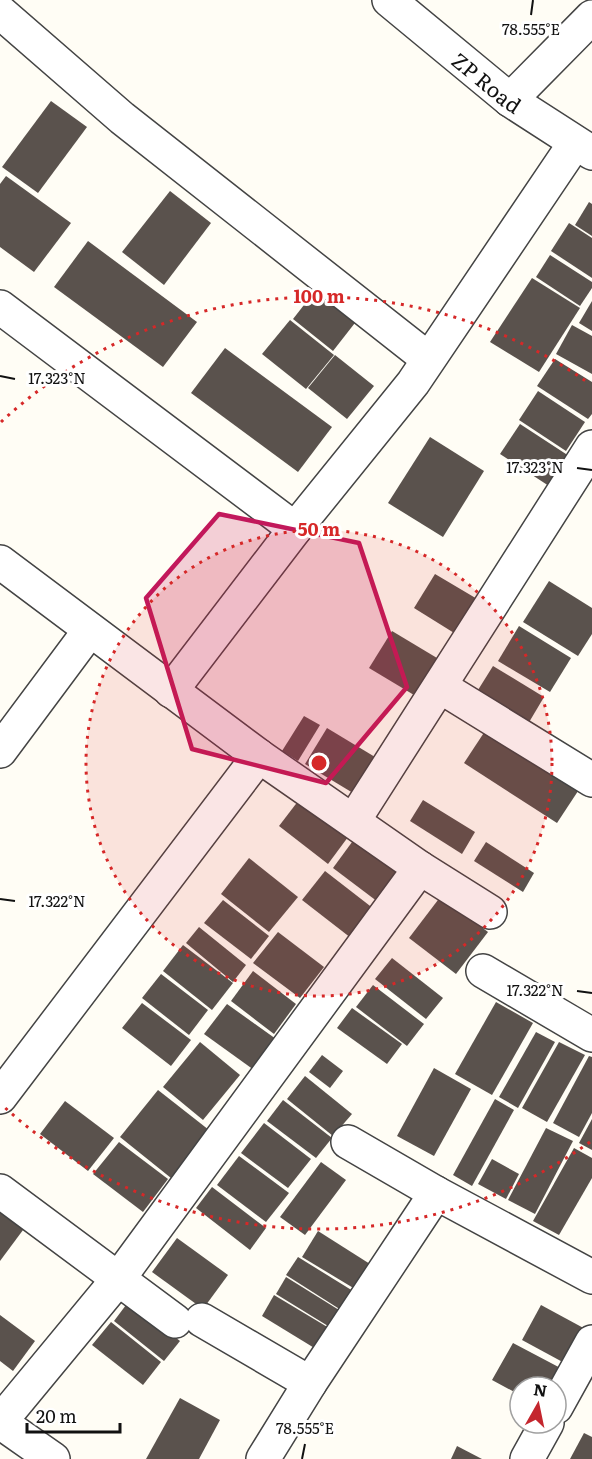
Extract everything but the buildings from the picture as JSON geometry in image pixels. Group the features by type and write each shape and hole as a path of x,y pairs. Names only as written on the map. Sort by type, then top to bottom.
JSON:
{"street":[{"name":"ZP Road","path":"389,0 510,100 584,148"},
{"path":"0,12 122,118 428,358"},
{"path":"510,100 592,17"},
{"path":"171,692 296,529 413,383 428,358 584,148"},
{"path":"0,307 296,529"},
{"path":"354,820 441,687 592,447"},
{"path":"0,562 259,756 420,868 490,912"},
{"path":"0,750 90,630"},
{"path":"441,687 592,780"},
{"path":"0,1097 259,756"},
{"path":"53,1459 0,1422 118,1278 420,868"},
{"path":"483,971 592,1035"},
{"path":"348,1142 436,1193 592,1277"},
{"path":"0,1191 118,1278 188,1321 310,1383"},
{"path":"263,1459 310,1383 436,1193"},
{"path":"568,1385 592,1342"},
{"path":"527,1459 540,1435"}],"highlighted area":[{"path":"219,514 359,543 407,687 326,783 192,749 146,598"}]}
